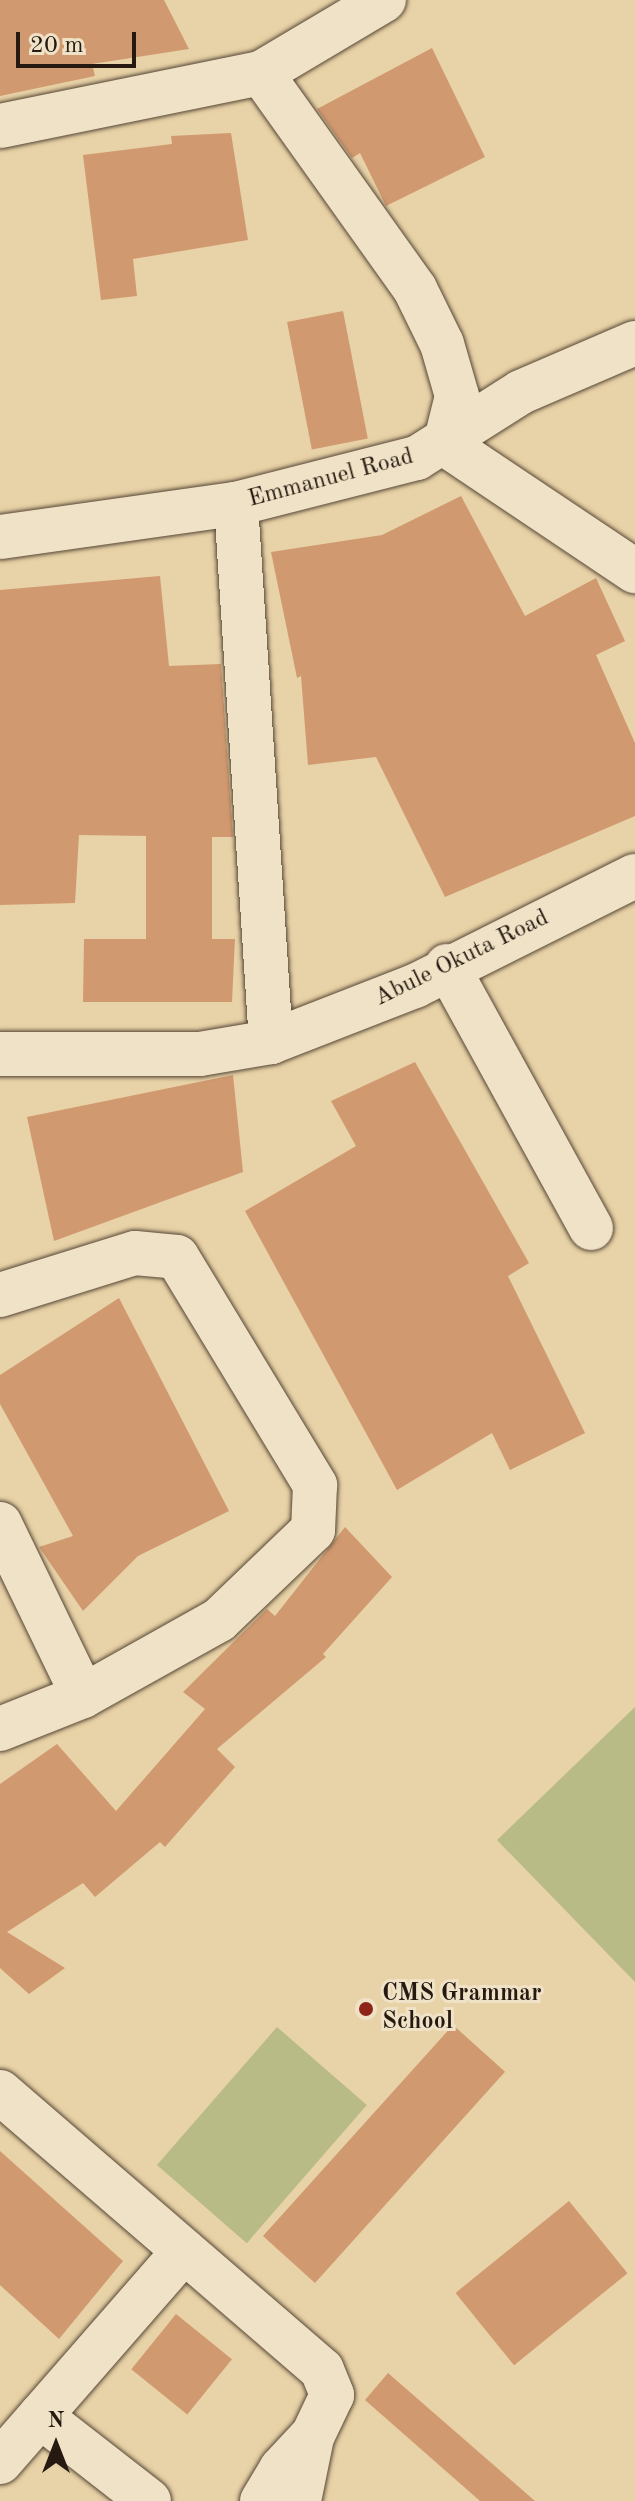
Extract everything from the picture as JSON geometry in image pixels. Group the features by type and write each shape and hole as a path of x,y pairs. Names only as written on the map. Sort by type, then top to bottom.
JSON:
{"street":[{"path":"0,126 261,73 384,0"},
{"path":"261,73 415,289 442,344 457,396 445,444 635,571"},
{"name":"Emmanuel Road","path":"0,537 236,504 417,458 445,444 521,392 635,343"},
{"path":"236,504 271,1042"},
{"name":"Abule Okuta Road","path":"0,1054 200,1054 271,1042 415,986 447,966 635,876"},
{"path":"447,966 591,1228"},
{"path":"0,1295 135,1253 177,1257 315,1485 313,1530 219,1620 83,1696 0,1729"},
{"path":"0,1524 83,1696"},
{"path":"0,2092 322,2370 332,2395 312,2437 299,2501"},
{"path":"0,2462 184,2251"},
{"path":"40,2416 149,2501"},
{"path":"262,2501 281,2469 312,2437"}],"green space":[{"path":"635,1707 635,1982 497,1840"},
{"path":"277,2027 367,2105 247,2243 157,2165"}],"building":[{"path":"0,0 164,0 189,49 92,64 95,76 0,96"},
{"path":"432,48 485,157 386,206 360,153 352,158 317,109"},
{"path":"231,133 248,240 133,259 137,296 101,300 83,155 172,144 171,136"},
{"path":"343,311 368,439 312,449 287,322"},
{"path":"461,496 525,616 596,578 625,641 596,655 635,743 635,816 445,897 376,757 308,765 301,676 297,678 271,552 382,535"},
{"path":"160,576 169,666 221,664 233,837 212,837 212,939 235,939 232,1002 83,1002 84,939 146,939 146,836 79,835 75,903 0,905 0,590"},
{"path":"415,1062 529,1263 508,1276 585,1433 510,1470 492,1433 397,1490 245,1211 356,1146 331,1101"},
{"path":"233,1075 243,1172 54,1241 27,1117"},
{"path":"119,1298 229,1511 138,1556 83,1611 39,1547 73,1536 0,1404 0,1375"},
{"path":"345,1527 392,1577 323,1654 326,1657 217,1749 235,1767 165,1847 160,1842 95,1897 83,1883 7,1932 65,1968 29,1994 0,1968 0,1784 57,1744 116,1811 205,1709 183,1692 267,1609 275,1616"},
{"path":"453,2025 505,2072 315,2283 263,2236"},
{"path":"0,2151 123,2261 59,2339 0,2285"},
{"path":"569,2201 628,2273 514,2365 456,2293"},
{"path":"176,2314 232,2359 187,2414 131,2369"},
{"path":"388,2373 535,2501 480,2501 365,2400"}],"place":[{"name":"CMS Grammar School","path":"366,2009"}]}
